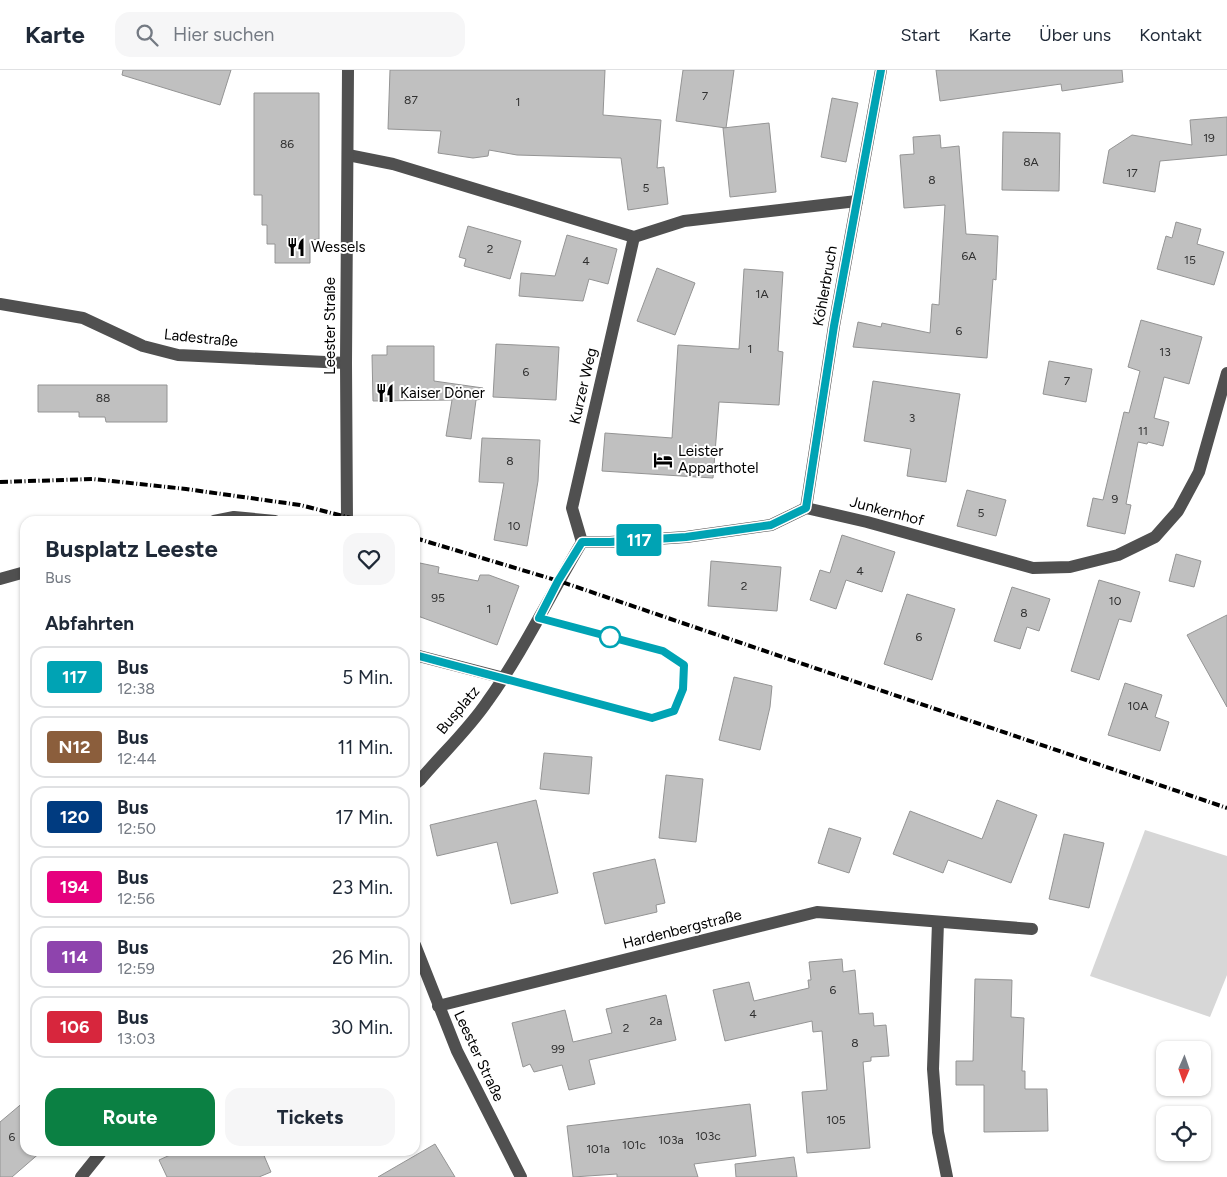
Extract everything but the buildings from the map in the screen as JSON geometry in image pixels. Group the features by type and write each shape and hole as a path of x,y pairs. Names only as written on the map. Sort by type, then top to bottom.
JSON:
{"street":[{"name":"Leester Straße","path":"347,516 348,70"},
{"name":"Köhlerbruch","path":"806,508 834,326 881,70"},
{"path":"348,155 393,164 634,237 684,221 857,201"},
{"name":"Kurzer Weg","path":"582,542 572,508 634,237"},
{"name":"Ladestraße","path":"0,304 84,318 143,346 178,355 346,363"},
{"name":"Junkernhof","path":"806,508 867,522 1032,568 1070,567 1118,555 1155,537 1178,511 1199,472 1227,374"},
{"path":"504,678 582,542 686,537 771,525 806,508"},
{"path":"0,579 20,573"},
{"name":"Busplatz","path":"420,656 504,678 480,712 420,780"},
{"name":"Hardenbergstraße","path":"438,1006 817,912 1032,929"},
{"path":"938,922 933,1068 938,1132 947,1177"},
{"name":"Leester Straße","path":"420,958 456,1052 521,1177"},
{"path":"81,1177 98,1156"}],"shaded area":[{"path":"1145,830 1227,856 1227,975 1210,1017 1090,976"}],"railway":[{"path":"0,482 93,479 186,489 300,505 343,516"},
{"path":"420,539 559,581 1227,808"}],"bus line":[{"name":"117","path":"420,656 652,718 674,711 683,689 684,665 663,651 539,618 558,581 582,542 686,537 771,525 806,508 834,326 881,70"}],"place":[{"name":"Wessels","path":"296,247"},
{"name":"Kaiser Döner","path":"385,393"},
{"name":"Leister Apparthotel","path":"663,460"}]}
